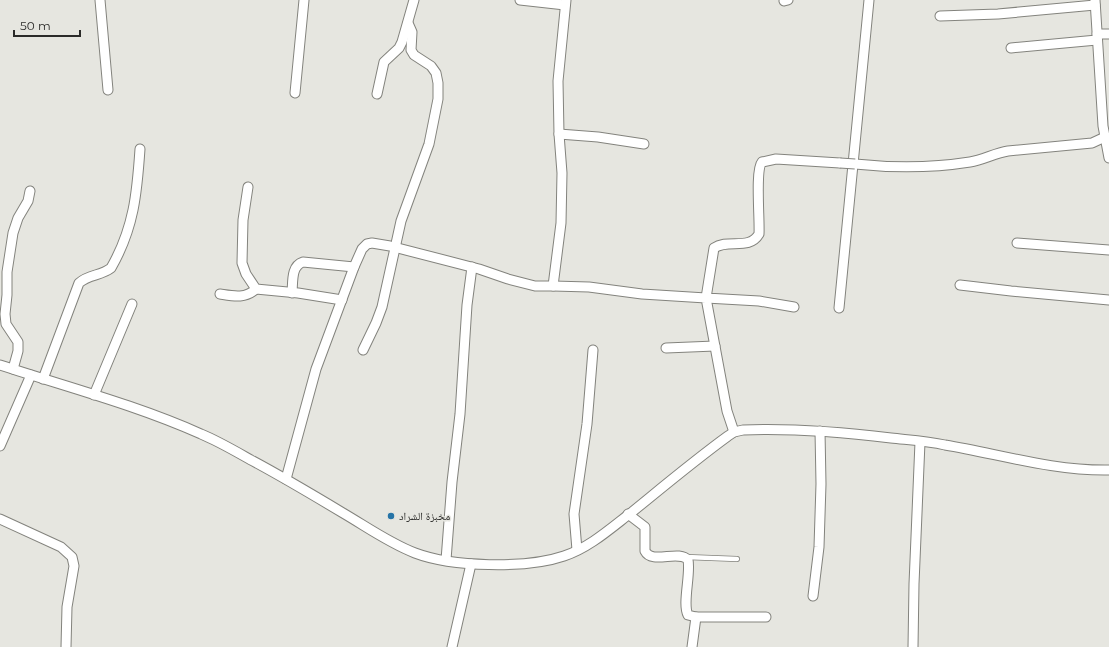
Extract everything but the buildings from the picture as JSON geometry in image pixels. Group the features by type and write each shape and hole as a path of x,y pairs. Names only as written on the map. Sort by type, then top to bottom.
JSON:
{"street":[{"path":"100,0 108,90"},
{"path":"295,93 304,0"},
{"path":"377,94 384,62 399,48 402,42 414,0"},
{"path":"520,0 566,2 558,81 559,134 562,174 561,223 553,286"},
{"path":"839,308 869,0"},
{"path":"940,16 998,14 1095,2 1105,139 1109,158"},
{"path":"363,350 382,307 401,221 429,144 438,98 436,73 431,66 414,55 412,50 412,32 408,23"},
{"path":"1011,48 1097,37 1109,34"},
{"path":"559,134 598,137 644,144"},
{"path":"738,431 727,410 706,298 714,248 723,245 747,244 752,242 759,234 759,174 760,164 762,162 776,159 880,166 927,167 980,160 1008,150 1092,143 1105,139"},
{"path":"43,379 79,283 91,275 106,272 111,268 128,231 135,205 140,149"},
{"path":"248,187 243,220 242,263 246,274 256,289"},
{"path":"13,369 18,351 18,342 6,324 7,272 13,233 18,218 28,201 30,191"},
{"path":"286,479 316,369 354,267 362,249 368,244 372,243 396,247 472,267 535,286 589,287 642,294 759,301 794,306"},
{"path":"1017,243 1109,250"},
{"path":"292,292 295,268 298,264 304,262 354,267"},
{"path":"446,560 452,482 460,414 467,305 472,267"},
{"path":"960,285 1109,300"},
{"path":"220,294 245,296 256,289 292,292 342,300"},
{"path":"94,395 132,304"},
{"path":"666,348 715,346"},
{"path":"577,550 574,514 587,424 593,350"},
{"path":"0,365 121,404 201,434 286,479 391,542 416,554 471,564 501,565 539,562 562,557 577,550 631,516 738,431 760,429 820,431 943,444 1062,467 1109,470"},
{"path":"0,446 32,375"},
{"path":"813,596 819,547 821,484 820,431"},
{"path":"913,647 920,442"},
{"path":"631,516 645,527 646,554 652,557 686,557 689,563 686,612 691,616 766,617"},
{"path":"0,519 24,528 61,547 72,557 74,566 67,607 66,647"},
{"path":"452,647 471,564"},
{"path":"692,647 696,617"}],"lane":[{"path":"686,557 737,559"}],"place":[{"name":"مخبزة الشراد","path":"391,516"}]}
